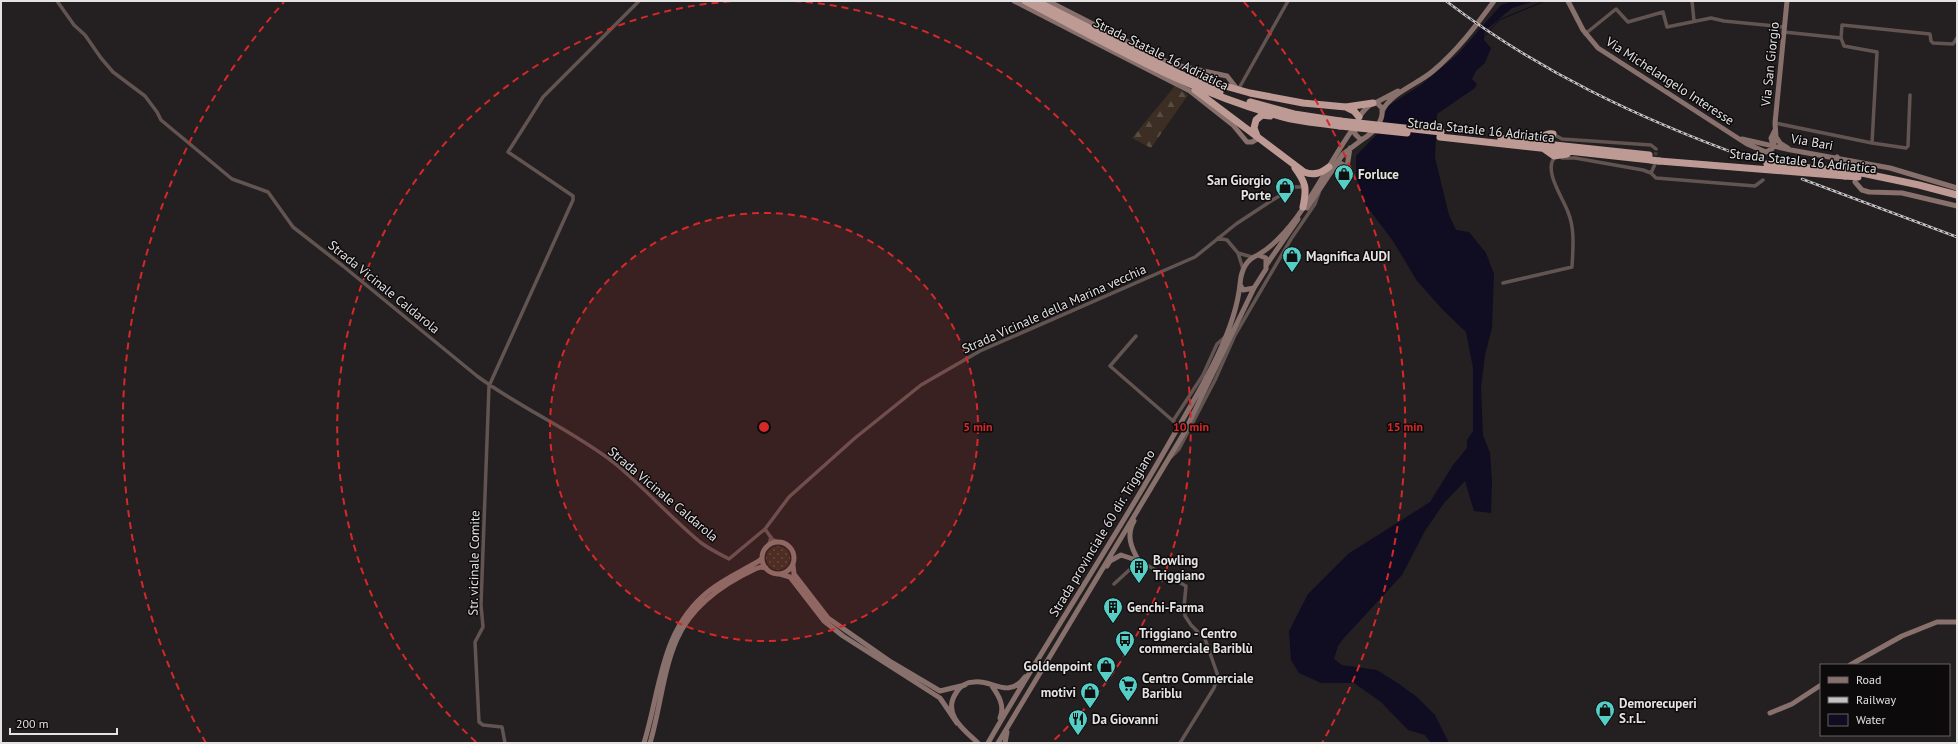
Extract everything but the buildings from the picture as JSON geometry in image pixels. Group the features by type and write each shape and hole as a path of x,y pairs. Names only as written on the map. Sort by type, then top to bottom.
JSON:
{"highway":[{"name":"Strada Statale 16 Adriatica","path":"1025,1 1177,75 1221,93 1272,106 1294,114 1340,124"},
{"name":"Strada Statale 16 Adriatica","path":"1036,1 1216,96 1284,117 1340,124 1501,139 1578,150"},
{"path":"1177,75 1292,164 1310,174 1319,173 1332,166"},
{"path":"1177,75 1280,99 1346,107 1374,103"},
{"path":"1263,95 1272,106 1277,98 1280,99"},
{"path":"1346,107 1354,111 1359,117"},
{"path":"1259,138 1254,128 1254,123 1258,117 1266,115 1284,117"},
{"path":"1501,139 1508,138 1535,140 1549,133 1553,134"},
{"name":"Strada Statale 16 Adriatica","path":"1441,134 1542,148 1846,171 1857,177 1907,186 1957,200"},
{"path":"1553,134 1548,136 1547,140 1571,144 1578,150"},
{"path":"1542,148 1554,157 1578,150"},
{"path":"1292,164 1304,181 1306,187 1303,207"},
{"name":"Strada Statale 16 Adriatica","path":"1857,177 1919,185 1957,195"}],"main road":[{"path":"1014,1 1190,91 1233,125 1247,142 1252,142 1259,138"},
{"path":"1048,1 1171,64 1227,76 1238,90"},
{"path":"1243,269 1252,257 1258,255 1276,241 1303,207 1332,166 1343,154 1377,127 1382,111 1394,97 1426,77 1440,65 1468,36 1494,1"},
{"name":"Via San Giorgio","path":"1773,146 1787,1"},
{"name":"Via Michelangelo Interesse","path":"1569,2 1585,34 1598,48 1736,137 1762,151 1770,151 1773,146 1736,137"},
{"path":"998,743 1203,397 1239,317 1261,278 1267,264 1319,190 1356,125 1359,117 1374,103 1440,65"},
{"path":"1374,103 1380,105 1382,111"},
{"path":"1356,125 1356,136 1363,139"},
{"path":"1758,143 1773,137 1790,150"},
{"name":"Via Bari","path":"1773,146 1890,168 1957,188"},
{"path":"1332,166 1340,163 1347,167 1350,148"},
{"path":"1837,157 1846,171"},
{"path":"1846,171 1847,159"},
{"path":"1857,177 1862,190 1869,192 1902,193 1957,206"},
{"path":"1258,255 1264,256 1267,264"},
{"name":"Strada provinciale 60 dir. Triggiano","path":"988,743 1109,547 1179,426 1208,372 1234,316 1243,269"},
{"path":"1240,284 1243,290 1254,288"},
{"path":"1139,561 1132,549 1130,531 1145,497"},
{"path":"644,743 668,649 679,624 687,612 708,591 759,561 762,558 765,548 769,544 778,542 788,545 792,549 794,554 794,574 813,601 828,618 891,662 940,691 979,681 992,686 1010,687 1019,683 1049,643"},
{"path":"1087,593 1110,561 1116,557 1126,556 1139,561"},
{"path":"762,558 766,568 770,572 790,577 824,621 843,636 940,698 957,723 978,743"},
{"path":"780,574 785,573 793,565"},
{"path":"650,743 673,651 684,626 699,607 719,589 756,569 766,568"},
{"path":"1852,664 1902,636 1937,622 1957,622"},
{"path":"957,723 952,712 952,701 958,690 965,685"},
{"path":"992,686 999,696 1002,706 1002,715 996,729"},
{"path":"1770,713 1792,704 1820,686"},
{"path":"1005,743 1007,731 1012,720"}],"street":[{"name":"Strada Vicinale Caldarola","path":"57,1 74,25 85,35 113,72 145,96 161,120 232,179 268,192 293,227 490,386 595,449 649,494 701,543 729,559"},
{"path":"490,386 573,200 573,196 511,155 508,152 509,148 543,97 639,1"},
{"path":"1238,90 1288,1"},
{"path":"1692,1 1694,21"},
{"path":"1585,34 1616,9 1628,22 1663,12 1667,27 1711,18 1841,38"},
{"path":"1872,143 1877,52 1844,46 1841,38 1842,25 1930,34 1931,41 1933,43 1953,44 1957,38"},
{"path":"1775,123 1902,148 1908,146 1910,95"},
{"path":"1553,134 1562,138 1651,145 1655,157 1651,173"},
{"path":"1503,283 1572,267 1572,228 1568,211 1553,176 1551,164 1554,157 1576,158 1651,173 1656,178 1755,186 1763,180"},
{"name":"Strada Vicinale della Marina vecchia","path":"729,559 765,529 790,497 855,438 921,386 980,351 1195,257 1246,217 1294,187 1306,187"},
{"path":"1167,460 1179,449 1215,380 1235,335 1291,239 1315,204 1319,190"},
{"path":"1227,240 1228,231"},
{"path":"1218,238 1227,240 1238,253 1243,269"},
{"path":"1238,253 1252,257"},
{"path":"1261,278 1266,282"},
{"path":"1136,336 1110,366 1179,426"},
{"path":"1173,422 1203,375 1217,344 1225,337"},
{"name":"Str. vicinale Comite","path":"490,386 481,605 483,627 475,642 479,722 483,725 502,727 505,743"},
{"path":"765,529 771,537 778,542"},
{"path":"769,544 771,537"},
{"path":"1114,584 1139,561 1186,586 1184,607 1185,616 1205,640 1218,672 1217,681 1214,688 1180,743"}],"green space":[{"path":"1175,86 1188,95 1151,148 1132,138"},
{"path":"773,546 783,546 790,553 790,563 783,570 773,570 766,563 766,553"}],"water":[{"path":"1513,1 1535,1 1512,8 1485,31 1484,40 1491,48 1485,63 1476,71 1472,79 1477,84 1475,88 1437,114 1435,158 1449,215 1456,230 1469,232 1486,253 1494,274 1492,328 1485,355 1481,388 1483,435 1490,453 1492,481 1491,513 1474,511 1465,481 1444,503 1425,531 1402,575 1344,638 1338,646 1334,659 1342,665 1377,670 1417,697 1435,715 1449,743 1431,743 1425,735 1408,730 1381,702 1354,683 1321,683 1299,673 1291,660 1289,631 1308,594 1348,554 1430,502 1453,465 1467,448 1467,440 1473,431 1473,368 1466,332 1443,310 1417,281 1393,241 1365,204 1356,176 1356,156 1377,134 1388,106 1421,85 1458,54 1501,5"}],"waterway":[{"path":"1485,36 1499,20 1545,1"}],"tunnel":[{"path":"1655,161 1656,149"}],"railway":[{"path":"1446,1 1517,50 1591,91 1668,127 1748,158"},
{"path":"1802,179 1957,237"}],"place":[{"name":"Forluce","path":"1344,191"},
{"name":"San Giorgio Porte","path":"1285,204"},
{"name":"Magnifica AUDI","path":"1292,273"},
{"name":"Bowling Triggiano","path":"1139,584"},
{"name":"Genchi-Farma","path":"1113,624"},
{"name":"Triggiano - Centro commerciale Bariblù","path":"1125,657"},
{"name":"Goldenpoint","path":"1106,683"},
{"name":"Centro Commerciale Bariblu","path":"1128,702"},
{"name":"motivi","path":"1090,709"},
{"name":"Demorecuperi S.r.L.","path":"1605,727"},
{"name":"Da Giovanni","path":"1078,736"}]}
